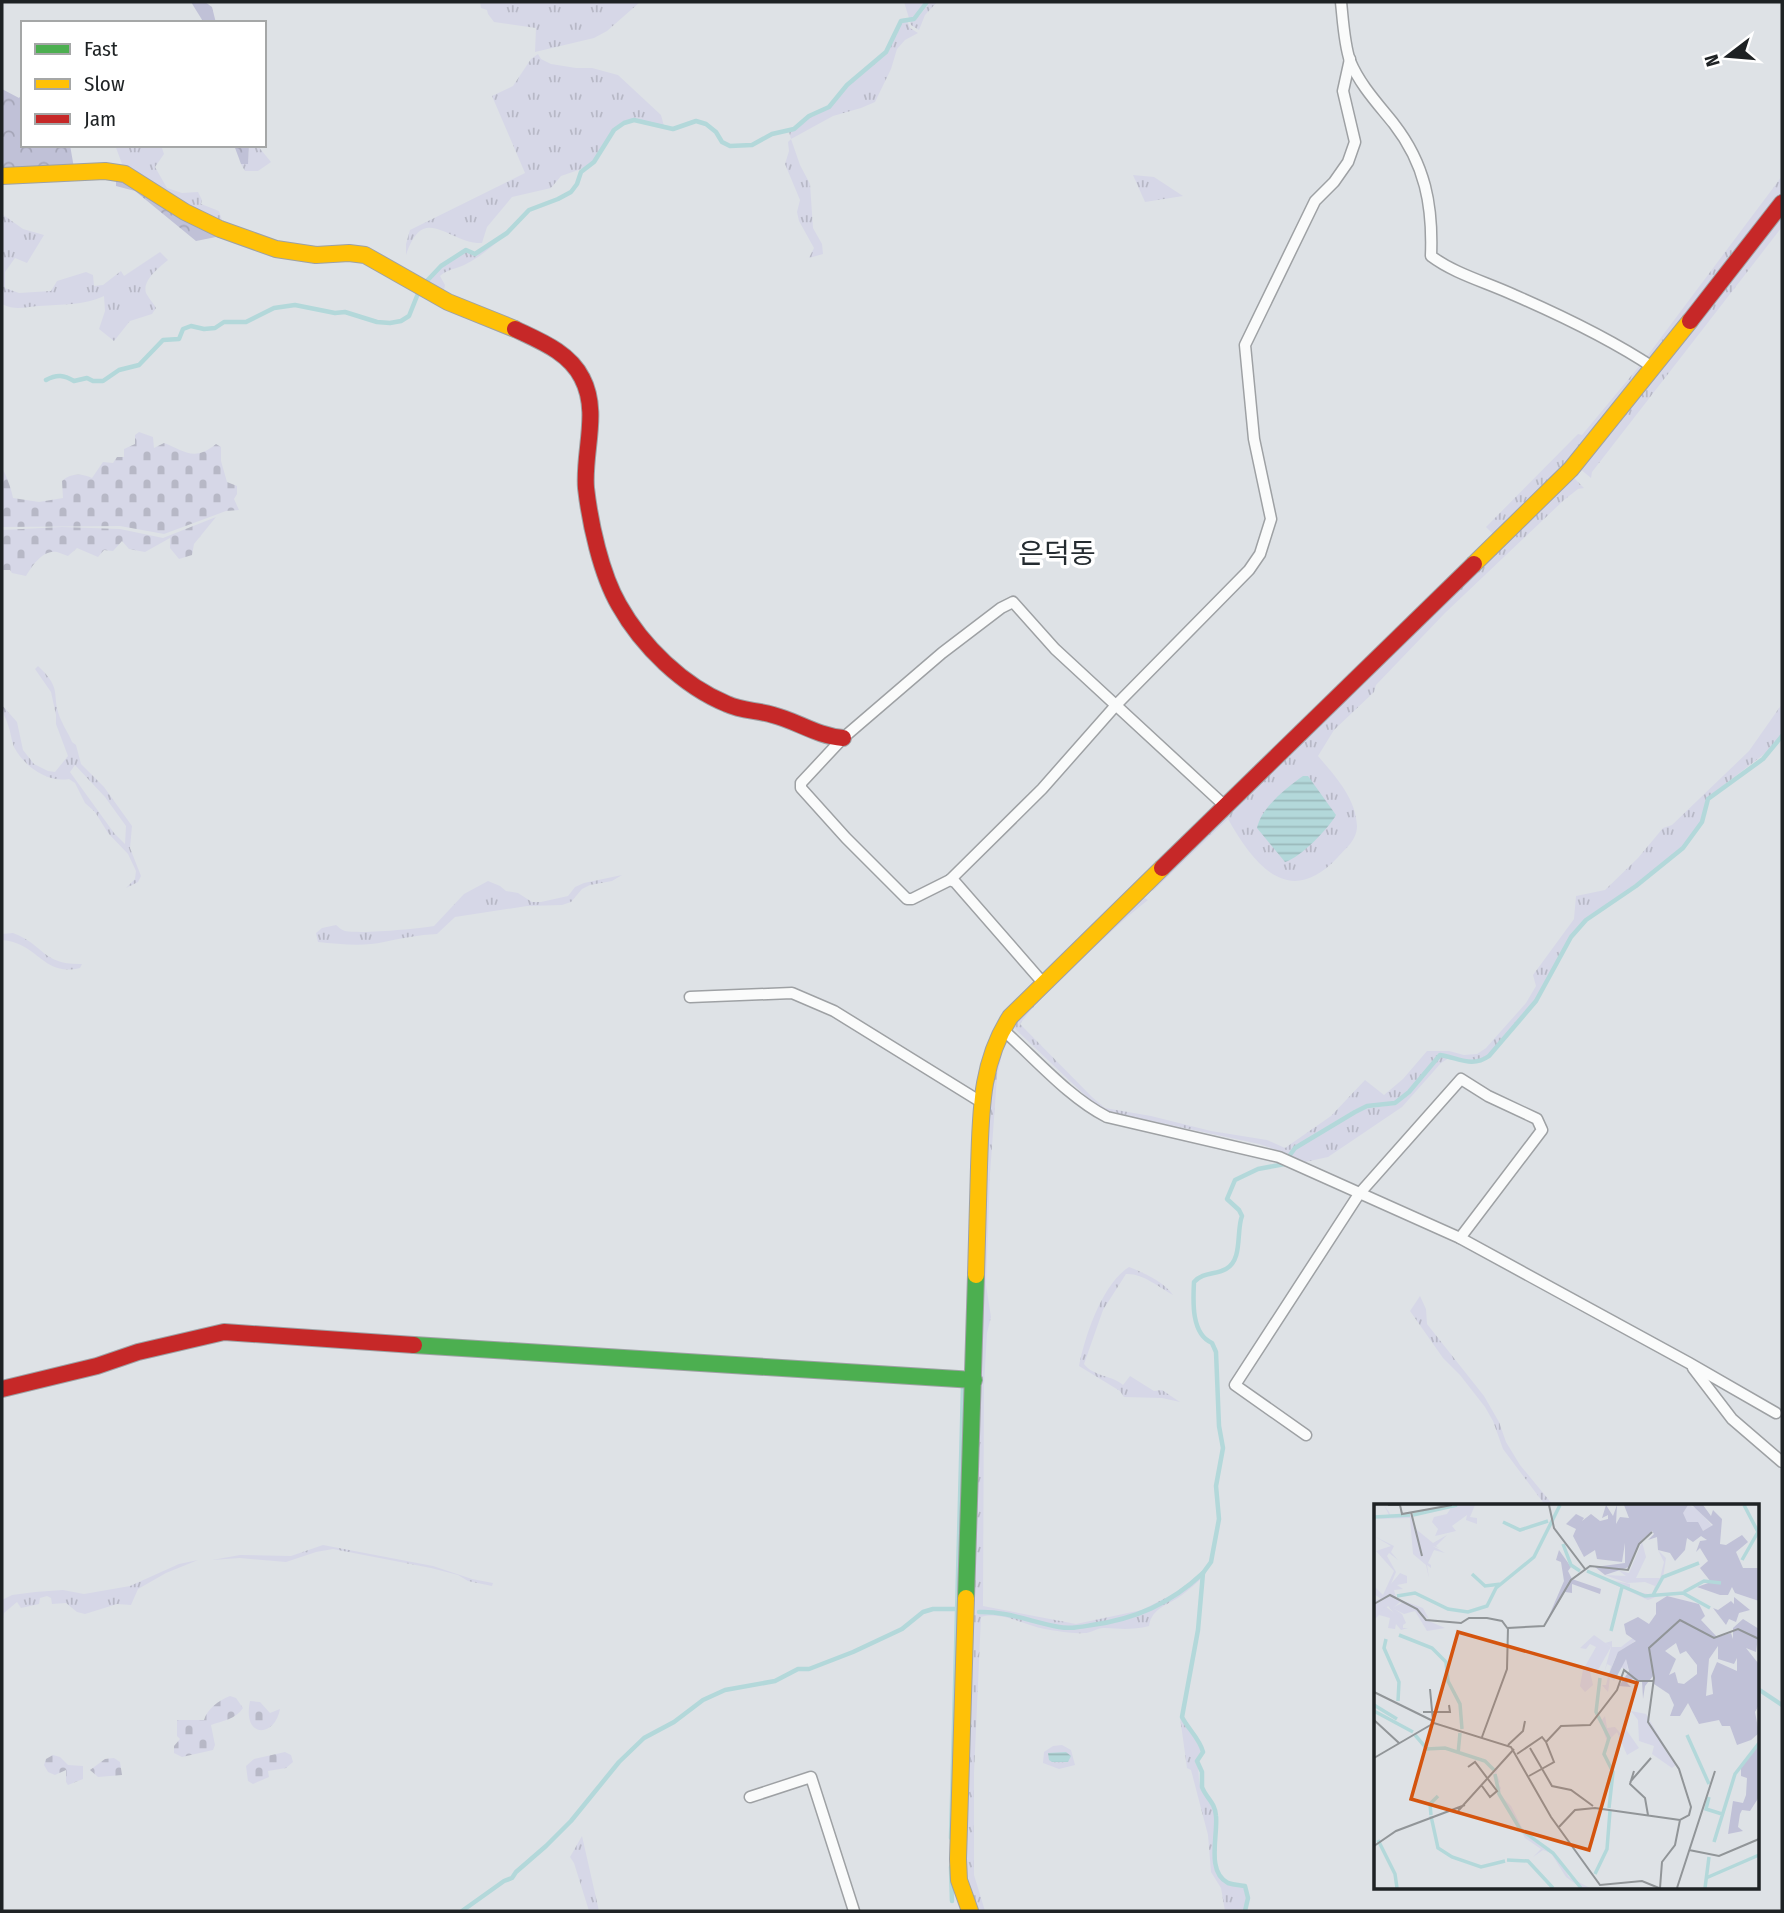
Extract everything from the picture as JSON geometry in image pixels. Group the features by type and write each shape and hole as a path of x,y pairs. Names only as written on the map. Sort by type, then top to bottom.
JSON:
{"street":[{"path":"1340,2 1350,59 1374,100 1412,148 1422,171 1432,229 1431,256 1447,268 1518,296 1633,354 1654,368"},
{"path":"1225,806 1117,704 1055,649 1013,602 1001,608 942,653 844,738 801,783 801,788 846,838 907,900 912,899 950,880 1042,789 1117,704 1249,570 1260,554 1271,520 1254,439 1245,345 1315,201 1334,182 1348,162 1355,142 1343,91 1350,59"},
{"path":"2,176 105,171 125,174 185,212 220,229 276,249 316,255 365,255 439,297 544,344 562,355 574,365 586,385 591,401 592,420 585,461 586,486 607,575 623,612 651,649 716,698 742,710 773,715 813,733 844,738"},
{"path":"969,1911 958,1872 974,1380 974,1282 981,1102 985,1067 995,1041 1010,1017 1571,469 1782,204"},
{"path":"950,880 956,882 1044,984"},
{"path":"690,997 792,993 834,1011 981,1102"},
{"path":"1002,1028 1095,1111 1107,1117 1279,1157 1460,1238 1776,1413"},
{"path":"1306,1435 1235,1385 1359,1194 1461,1079 1488,1096 1537,1119 1542,1130 1460,1238"},
{"path":"2,1389 224,1332 974,1380"},
{"path":"1689,1363 1732,1419 1782,1462"},
{"path":"750,1797 811,1777 854,1911"}],"green space":[{"path":"191,2 205,2 212,7 216,21 203,21"},
{"path":"480,2 640,2 607,31 594,38 535,52 536,28 494,22 487,10 481,8"},
{"path":"904,2 926,2 914,18 909,18"},
{"path":"930,2 937,2 925,15 919,30 910,22 920,15"},
{"path":"907,20 910,28 918,33 905,40 897,49 891,69 875,102 833,116 791,139 789,132 829,107 847,86 887,53 902,22"},
{"path":"538,54 541,59 551,64 592,68 618,75 661,115 664,126 634,119 623,122 613,129 594,162 587,167 561,176 551,188 512,197 487,227 482,243 470,242 429,228 421,230 413,239 406,255 410,230 525,173 492,96 513,86 531,59"},
{"path":"2,89 19,98 21,96 21,147 70,147 74,168 2,174"},
{"path":"791,139 810,184 813,228 822,244 823,254 809,258 814,248 799,221 797,212 800,200 785,164 789,151 788,142"},
{"path":"116,147 162,147 164,154 155,167 167,188 182,193 198,192 201,204 219,211 224,226 125,172"},
{"path":"235,147 249,147 248,164 241,164"},
{"path":"249,147 259,147 271,162 258,171 245,171 241,164 248,164"},
{"path":"1133,175 1154,177 1183,196 1145,202"},
{"path":"1782,176 1782,193 1653,360 1645,359"},
{"path":"116,177 226,235 196,241 135,191 116,186"},
{"path":"1782,212 1782,227 1592,472 1591,478 1579,468"},
{"path":"2,214 23,229 44,235 27,263 15,258 5,272 5,288 19,293 51,291 57,281 86,272 93,275 94,286 103,285 121,271 124,276 160,252 168,260 152,274 145,288 156,308 152,314 130,321 114,341 99,329 105,311 104,296 72,304 20,308 2,304"},
{"path":"498,241 475,259 440,276 445,285 443,295 423,286 441,267 466,251 475,254"},
{"path":"1641,364 1644,372 1587,441 1495,536 1486,527 1578,434 1582,435"},
{"path":"139,432 153,437 154,448 164,443 195,454 202,453 216,444 221,447 221,461 227,482 237,486 234,499 239,510 226,511 164,534 120,526 2,527 2,468 13,498 39,502 63,498 62,481 76,475 92,478 103,462 113,463 117,457 124,457 124,449 135,444 135,435"},
{"path":"1572,476 1584,488 1578,489 1564,500 1445,613 1376,685 1374,692 1334,730 1318,756 1344,788 1356,816 1355,835 1338,857 1320,872 1304,880 1289,880 1274,875 1249,852 1228,819 1153,891 1150,888"},
{"path":"216,517 194,544 192,555 179,559 170,548 170,538 145,552 129,549 122,541 113,551 104,550 98,557 77,548 68,556 57,552 47,553 38,559 26,576 2,570 2,530 62,527 120,529 163,538"},
{"path":"38,666 51,681 58,713 76,745 81,764 104,787 132,826 130,848 141,876 138,882 126,888 135,879 136,871 128,854 85,803 75,783 69,779 61,780 37,772 24,761 14,747 2,705 17,722 23,750 34,764 55,772 68,756 56,724 51,692 35,669","holes":["75,765 105,797 126,826 125,844 70,772"]},
{"path":"1782,704 1782,733 1772,748 1707,798 1701,822 1682,847 1635,885 1585,919 1570,937 1535,1000 1488,1055 1480,1061 1472,1061 1439,1053 1408,1091 1395,1102 1367,1105 1354,1110 1294,1147 1289,1154 1259,1144 1105,1111 1093,1103 1010,1024 1141,896 1148,900 1072,969 1020,1024 1105,1108 1267,1140 1285,1148 1331,1116 1365,1080 1384,1095 1403,1079 1427,1051 1449,1051 1464,1055 1477,1054 1486,1048 1526,1003 1536,986 1533,975 1574,919 1576,896 1605,890 1638,858 1663,828 1672,825 1749,751"},
{"path":"622,875 612,881 582,889 571,902 562,905 527,906 455,917 437,934 359,945 318,942 316,933 322,928 336,925 345,931 364,932 434,926 464,894 488,881 532,902 541,902 568,896 575,887 584,883"},
{"path":"13,933 51,958 82,964 80,968 67,970 48,964 24,947 2,940 2,934"},
{"path":"1003,1049 997,1077 990,1174 986,1285 991,1317 987,1333 984,1385 983,1606 1076,1624 1142,1610 1177,1592 1202,1572 1201,1579 1182,1595 1157,1610 1149,1626 1102,1628 1087,1633 1075,1633 1045,1629 1005,1617 981,1617 974,1773 974,1875 985,1911 978,1911 966,1870 985,1150 991,1079"},
{"path":"1440,1057 1449,1058 1441,1063 1402,1107 1328,1157 1305,1162 1292,1156 1296,1149 1356,1113 1368,1108 1396,1105 1410,1093"},
{"path":"1129,1267 1159,1282 1173,1295 1144,1278 1126,1274 1103,1310 1084,1364 1123,1385 1130,1376 1154,1391 1162,1390 1180,1402 1162,1398 1124,1397 1120,1391 1079,1366 1090,1326 1103,1298 1119,1275"},
{"path":"1420,1296 1426,1309 1427,1324 1484,1396 1520,1465 1552,1504 1544,1504 1503,1449 1485,1407 1443,1358 1410,1311"},
{"path":"323,1545 433,1566 493,1583 492,1586 468,1581 458,1575 431,1568 333,1549 286,1562 240,1558 212,1560 240,1555 291,1556"},
{"path":"198,1560 166,1573 138,1589 131,1605 117,1604 85,1614 77,1612 66,1603 52,1604 51,1598 47,1596 40,1598 39,1604 21,1608 17,1602 4,1613 2,1623 2,1600 12,1595 63,1590 84,1594 130,1586 179,1564"},
{"path":"230,1696 236,1698 243,1708 233,1717 211,1725 215,1745 213,1750 182,1757 174,1753 174,1746 180,1739 177,1736 177,1720 204,1720 214,1705"},
{"path":"250,1701 260,1702 270,1713 280,1709 272,1725 266,1729 255,1728 249,1713"},
{"path":"1180,1717 1201,1751 1195,1761 1203,1793 1213,1807 1216,1821 1213,1863 1224,1881 1244,1888 1244,1911 1225,1911 1221,1888 1211,1872 1208,1835 1191,1770 1187,1768"},
{"path":"1062,1745 1071,1750 1075,1765 1059,1769 1043,1763 1044,1752 1053,1746"},
{"path":"285,1752 291,1755 293,1762 286,1768 268,1771 269,1777 253,1784 248,1781 246,1766 254,1759"},
{"path":"53,1755 60,1757 68,1765 83,1766 83,1779 68,1785 66,1770 55,1775 48,1772 44,1765 46,1759"},
{"path":"114,1758 120,1762 122,1775 98,1777 90,1770 105,1759"},
{"path":"582,1836 599,1911 589,1911 570,1857"}],"shaded area":[{"path":"1303,776 1308,776 1336,815 1314,842 1285,862 1257,828 1269,806"},
{"path":"1066,1752 1071,1756 1068,1762 1049,1760 1048,1753"}],"waterway":[{"path":"424,284 441,266 466,250 475,254 507,233 529,210 571,192 581,172 594,162 614,130 624,123 634,120 673,129 696,121 706,124 716,132 722,142 730,146 752,145 772,134 794,129 809,116 829,107 847,85 886,52 901,21 914,19 927,2"},
{"path":"46,380 60,376 74,381 87,378 103,381 119,370 139,365 163,340 179,339 183,329 191,326 215,328 224,322 246,322 274,308 295,305 335,313 345,312 377,322 401,321 409,316 419,291"},
{"path":"1290,1155 1295,1148 1367,1106 1395,1103 1409,1092 1440,1055 1471,1062 1489,1056 1536,1001 1571,937 1586,920 1636,886 1683,848 1702,822 1708,799 1763,759 1782,736"},
{"path":"1245,1911 1248,1898 1245,1886 1228,1883 1217,1871 1214,1853 1215,1811 1202,1787 1202,1772 1197,1761 1203,1752 1182,1717 1198,1630 1203,1573 1211,1562 1219,1519 1216,1486 1223,1448 1219,1426 1216,1352 1197,1325 1194,1282 1226,1269 1235,1259 1242,1216 1227,1199 1235,1180 1258,1169 1285,1164"},
{"path":"951,1838 963,1387"},
{"path":"979,1612 1009,1615 1063,1628 1108,1622 1137,1614 1165,1601 1203,1573"},
{"path":"462,1911 512,1878 546,1846 571,1821 619,1762 644,1738 674,1722 703,1700 725,1690 775,1681 798,1669 809,1669 853,1652 902,1629 923,1612 956,1609"},
{"path":"1760,1690 1782,1705"},
{"path":"951,1867 952,1901"}],"traffic: fast":[{"path":"966,1598 976,1275"},
{"path":"414,1345 974,1380"}],"traffic: slow":[{"path":"2,176 105,171 125,174 185,212 220,229 276,249 316,255 365,255 448,302 515,329"},
{"path":"1474,564 1571,469 1690,321"},
{"path":"976,1275 982,1108 988,1071 1000,1035 1010,1017 1162,868"},
{"path":"966,1598 958,1859 959,1880 970,1911"}],"traffic: jam":[{"path":"1690,321 1782,203"},
{"path":"515,329 562,354 582,378 590,404 586,488 593,532 613,593 639,635 680,676 711,696 733,706 773,715 824,734 843,738"},
{"path":"1162,868 1474,564"},
{"path":"2,1389 224,1332 414,1345"}],"district":[{"name":"은덕동","path":"1057,553"}]}
